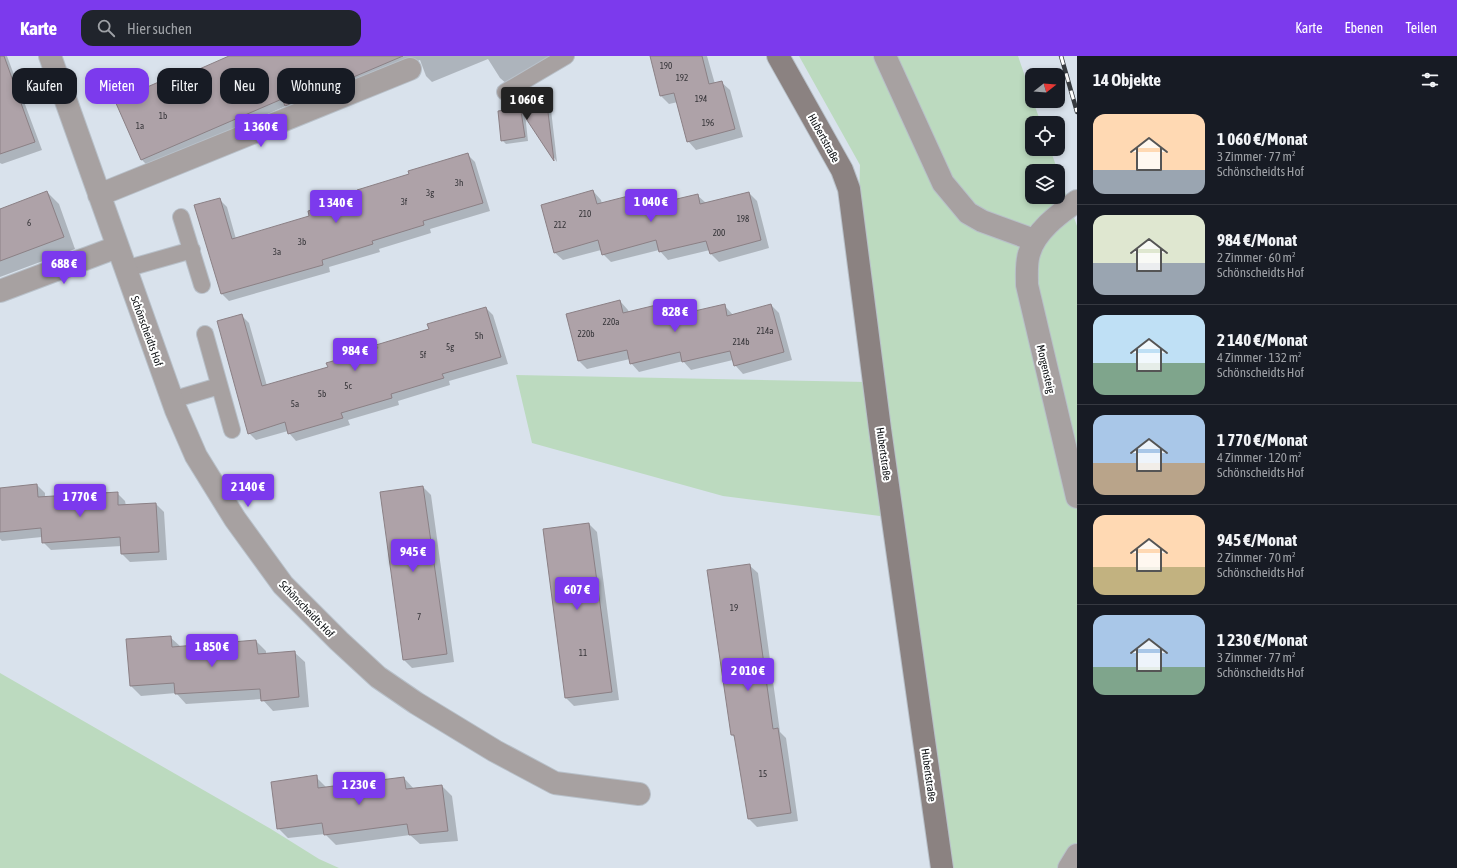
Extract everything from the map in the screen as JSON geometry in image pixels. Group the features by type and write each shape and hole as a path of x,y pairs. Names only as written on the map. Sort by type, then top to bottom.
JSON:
{"street":[{"name":"Schönscheidts Hof","path":"50,56 172,400 196,456 234,519 283,586 378,677 416,703 496,751 555,783 639,794"},
{"name":"Hubertstraße","path":"778,56 837,159 849,189 880,429 942,868"},
{"path":"885,56 943,183 968,213 982,221 1034,240"},
{"path":"99,195 410,70"},
{"name":"Morgensteig","path":"1073,204 1049,223 1034,240 1029,254 1027,285 1077,497"},
{"path":"0,291 117,247"},
{"path":"1069,868 1077,855"}],"lane":[{"path":"505,92 566,56"},
{"path":"181,217 202,285"},
{"path":"125,270 192,250"},
{"path":"205,334 232,430"},
{"path":"172,400 219,386"}],"green space":[{"path":"799,56 1018,56 1025,76 1025,108 1036,108 1038,116 1025,116 1025,156 1053,156 1055,164 1025,164 1025,204 1065,204 1065,192 1077,226 1077,487 1051,401 1077,508 1077,851 1066,868 947,868 859,198 860,165"},
{"path":"516,375 867,382 888,517 723,496 532,443"},
{"path":"0,673 271,829 319,859 339,868 0,868"}],"building":[{"path":"0,56 4,56 12,78 12,104 21,104 35,142 0,154"},
{"path":"229,56 403,56 355,76 355,68 277,68 277,101 141,160 116,104 149,104 149,86 157,83 157,104 212,104 212,68 202,68"},
{"path":"650,56 702,56 709,84 722,81 735,129 687,142 674,93 660,96"},
{"path":"546,96 554,161 521,111 525,137 501,141 498,111 519,108 515,101"},
{"path":"468,153 483,203 423,221 424,225 372,241 373,244 322,260 323,265 221,294 194,205 220,198 232,239 309,216 308,211 358,196 357,190 409,174 408,171"},
{"path":"593,190 597,204 644,192 647,206 698,194 700,204 749,192 761,240 710,254 706,241 659,252 656,240 602,255 598,240 554,253 541,205"},
{"path":"47,191 64,237 0,261 0,209"},
{"path":"620,300 623,313 673,301 677,315 725,304 727,316 771,304 784,352 734,366 730,351 682,362 680,352 630,364 627,350 578,361 566,314"},
{"path":"486,307 501,357 442,374 444,378 391,394 392,398 341,413 343,418 288,434 285,422 248,434 217,321 242,314 262,386 328,367 326,363 378,348 376,345 429,329 427,324"},
{"path":"37,484 38,497 118,492 118,505 156,503 159,552 121,554 120,537 42,543 41,528 0,532 0,488"},
{"path":"423,486 447,654 403,660 380,492"},
{"path":"589,523 612,692 565,698 543,529"},
{"path":"750,564 773,729 778,728 791,813 748,819 734,735 731,735 707,570"},
{"path":"171,636 172,647 256,640 258,654 295,651 299,697 261,701 260,689 175,694 174,683 130,686 126,639"},
{"path":"317,775 318,788 404,777 406,789 442,785 448,831 409,835 407,824 324,835 322,823 277,829 271,782"}],"railway":[{"path":"1061,56 1077,112"}]}
